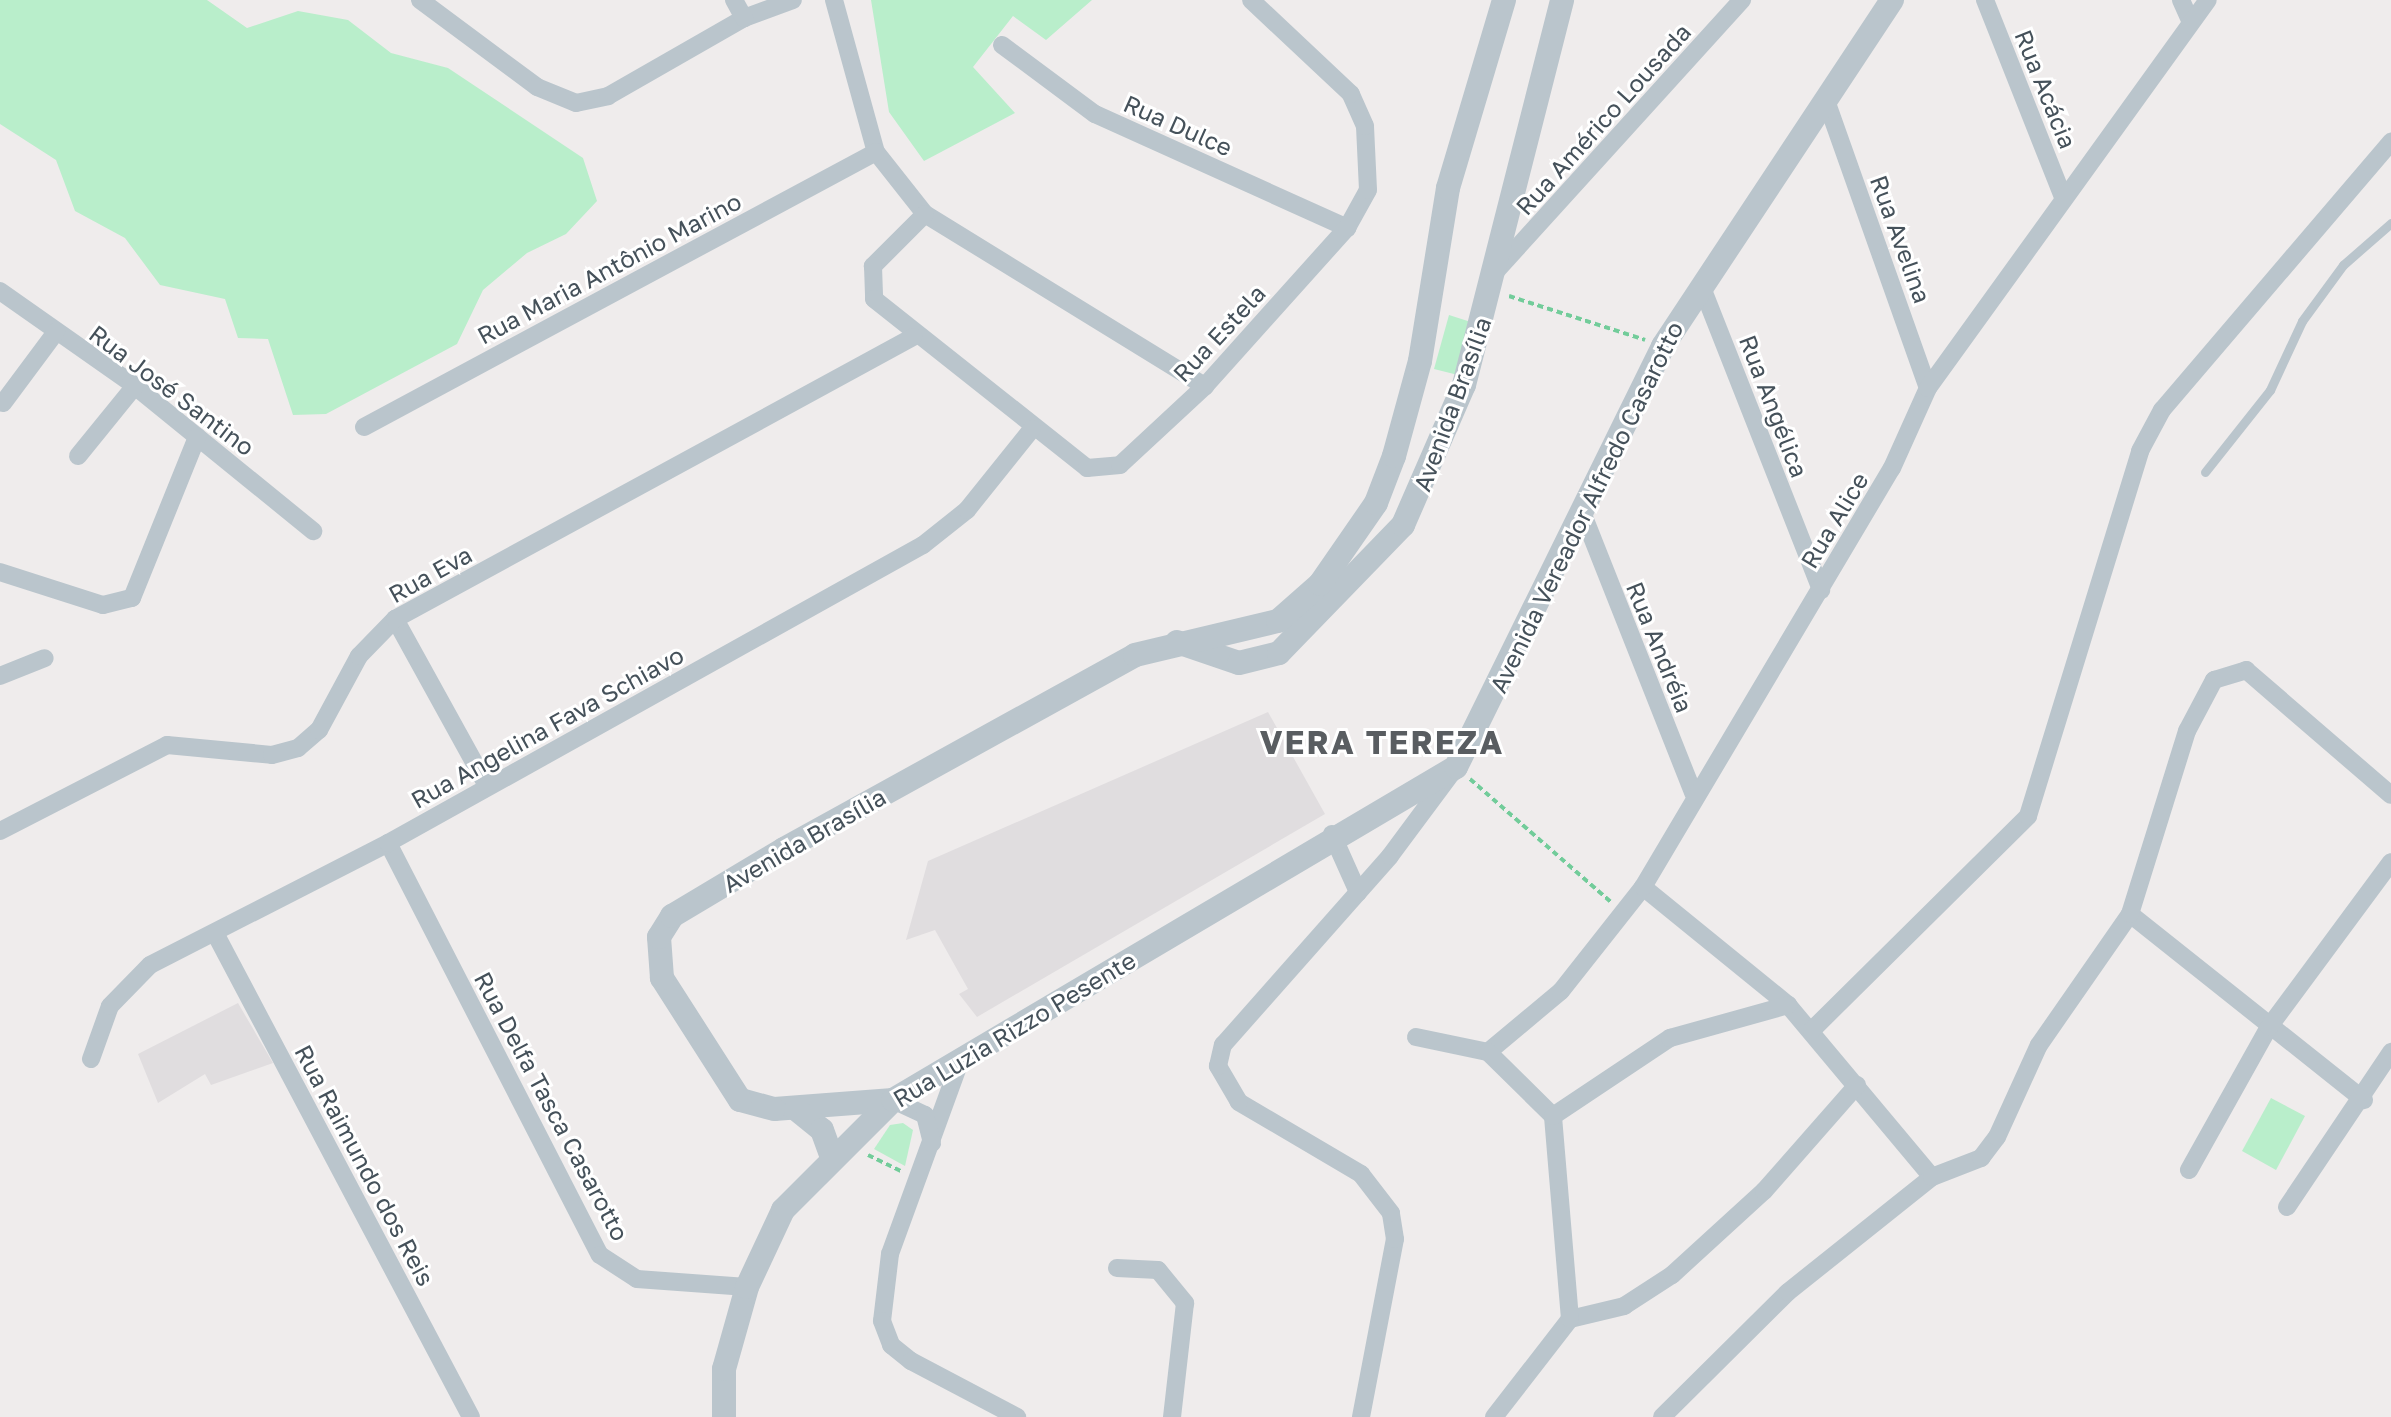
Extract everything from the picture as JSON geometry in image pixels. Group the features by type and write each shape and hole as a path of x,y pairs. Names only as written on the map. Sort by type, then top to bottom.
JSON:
{"street":[{"path":"734,0 744,18"},
{"path":"430,3 537,87 576,103 608,96 744,18 793,0"},
{"path":"834,0 876,152 925,214 1205,386"},
{"name":"Rua Estela","path":"1032,429 1087,468 1120,465 1205,386 1347,228 1370,178 1365,126 1351,94 1251,0"},
{"name":"Avenida Brasília","path":"893,1100 796,1109 755,1107 730,1089 662,978 659,937 672,916 1135,655 1175,641 1278,621 1350,548 1394,456 1420,361 1448,188 1504,0"},
{"name":"Avenida Brasília","path":"1175,641 1239,663 1259,662 1298,637 1382,554 1421,494 1494,280 1562,0"},
{"name":"Rua Américo Lousada","path":"1494,280 1742,0"},
{"name":"Avenida Vereador Alfredo Casarotto","path":"1361,1417 1395,1239 1391,1213 1361,1174 1239,1102 1218,1066 1223,1045 1358,892 1456,767 1584,517 1663,346 1701,285 1828,106 1892,0"},
{"name":"Rua Acácia","path":"1985,0 2063,197"},
{"path":"2181,0 2190,20"},
{"name":"Rua Alice","path":"1488,1052 1561,991 1621,910 1643,887 1693,793 1821,590 1892,468 1928,388 2190,20 2208,0"},
{"name":"Rua Dulce","path":"1002,45 1095,114 1347,228"},
{"name":"Rua Avelina","path":"1828,106 1928,388"},
{"path":"1812,1030 2028,816 2140,451 2162,410 2391,142"},
{"name":"Rua Maria Antônio Marino","path":"364,427 876,152"},
{"path":"925,214 873,266 869,284 874,299 913,337 1032,429"},
{"name":"Rua Angélica","path":"1701,285 1821,590"},
{"name":"Rua José Santino","path":"0,291 134,387 313,531"},
{"path":"3,403 56,332"},
{"name":"Rua Eva","path":"0,831 167,745 272,755 298,748 319,730 359,656 395,619 913,337"},
{"path":"78,456 134,387"},
{"name":"Rua Angelina Fava Schiavo","path":"91,1059 127,982 388,843 923,545 967,510 1032,429"},
{"path":"0,572 103,605 132,598 197,437"},
{"name":"Rua Andréia","path":"1584,517 1693,793"},
{"path":"395,619 487,786"},
{"path":"1278,621 1298,637"},
{"path":"0,676 45,658"},
{"path":"1662,1417 1788,1292 1932,1177 1981,1158 1997,1137 2039,1045 2130,914 2187,731 2214,680 2246,670 2391,795"},
{"name":"Rua Luzia Rizzo Pesente","path":"724,1417 724,1369 747,1287 783,1210 842,1158 893,1100 958,1067 1332,834 1456,767"},
{"path":"1332,834 1358,892"},
{"name":"Rua Delfa Tasca Casarotto","path":"388,843 600,1255 637,1279 747,1287"},
{"path":"2189,1170 2269,1027 2391,862"},
{"path":"1643,887 1788,1005 1932,1177"},
{"path":"2130,914 2364,1100"},
{"name":"Rua Raimundo dos Reis","path":"216,935 471,1417"},
{"path":"1553,1116 1670,1038 1788,1005"},
{"path":"1416,1037 1488,1052 1553,1116 1570,1319"},
{"path":"2287,1207 2364,1100 2391,1052"},
{"path":"958,1067 890,1254 882,1321 891,1345 911,1361 1017,1417"},
{"path":"1494,1417 1570,1319 1624,1306 1672,1275 1764,1191 1857,1085"},
{"path":"893,1100 925,1115 932,1143"},
{"path":"796,1109 822,1130 842,1158"},
{"path":"1117,1268 1158,1270 1185,1303 1172,1417"}],"lane":[{"path":"2205,472 2270,390 2302,321 2343,265 2391,223"}],"path":[{"path":"1494,280 1663,346"},
{"path":"1456,767 1621,910"},
{"path":"842,1158 883,1157 903,1179"}],"shaded area":[{"path":"1268,712 1325,814 977,1017 959,994 968,989 935,930 906,940 928,861"},
{"path":"238,1003 273,1063 211,1085 205,1074 158,1103 138,1054"}],"green space":[{"path":"0,0 207,0 247,28 298,11 348,20 391,53 448,68 583,158 597,201 566,234 527,253 483,290 457,344 326,414 293,415 268,339 238,338 225,299 160,285 125,238 75,211 56,160 0,124"},
{"path":"871,0 1092,0 1046,40 1013,16 973,67 1015,113 924,161 889,112"},
{"path":"1449,315 1474,323 1458,375 1434,369"},
{"path":"2271,1098 2305,1116 2276,1170 2242,1151"},
{"path":"903,1123 913,1130 905,1166 874,1149 890,1125"}],"district":[{"name":"VERA TEREZA","path":"1382,742"}]}
